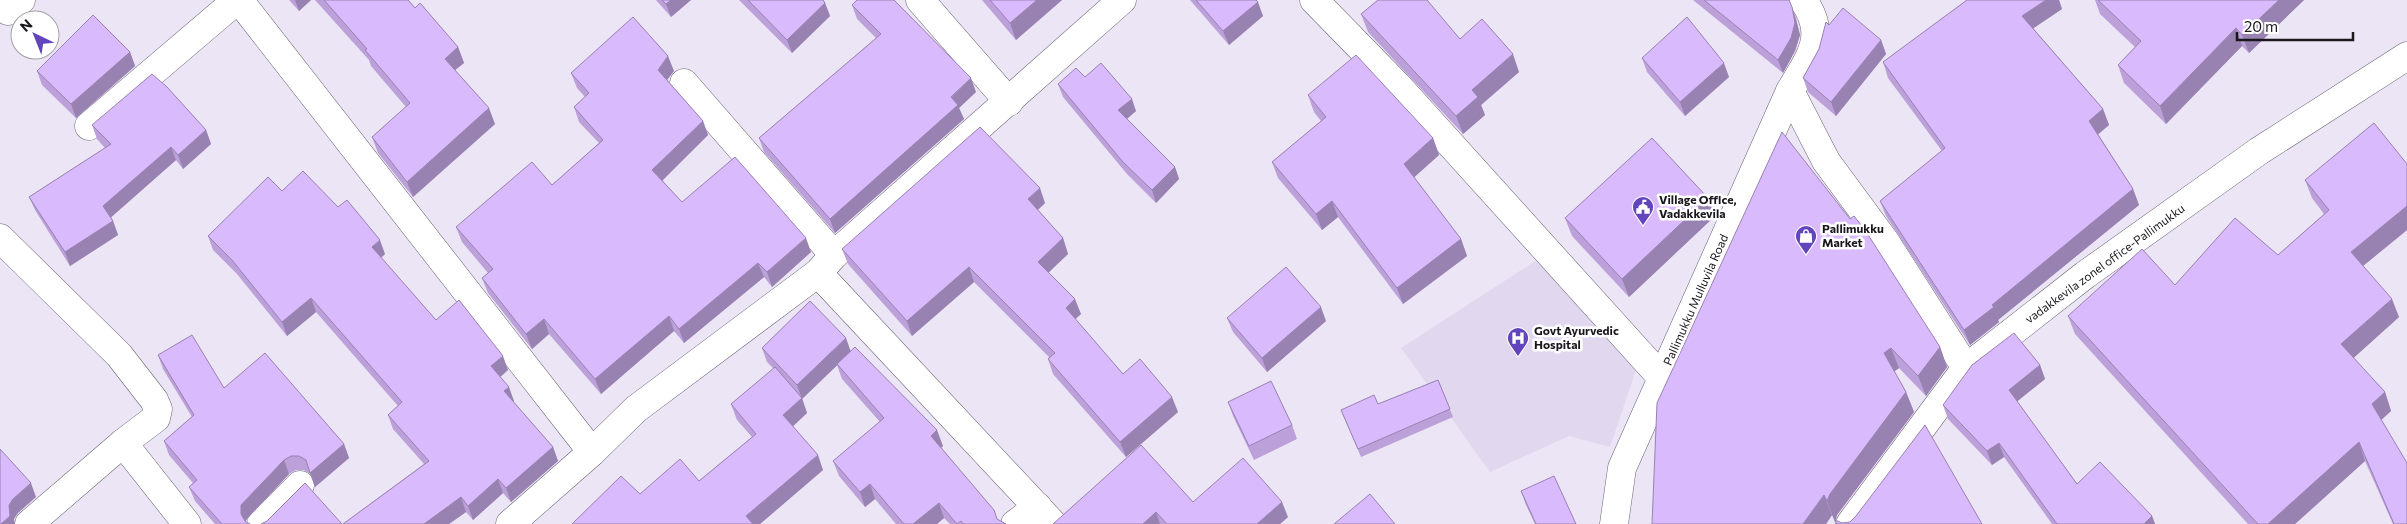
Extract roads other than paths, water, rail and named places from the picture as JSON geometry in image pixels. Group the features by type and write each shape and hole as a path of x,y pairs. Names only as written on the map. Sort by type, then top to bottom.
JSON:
{"street":[{"path":"89,126 238,0 592,452"},
{"path":"920,0 1010,102"},
{"path":"510,524 592,452 636,409 826,264 1010,102 1122,0"},
{"path":"1314,0 1397,85 1662,378"},
{"name":"Pallimukku Mulluvila Road","path":"1614,524 1622,468 1790,91 1814,50 1817,28 1810,9 1803,0"},
{"name":"vadakkevila zonel office-Pallimukku","path":"1850,524 1966,368 2085,276 2258,151 2407,56"},
{"path":"684,83 826,264 1045,516 1015,524"},
{"path":"1790,91 1826,161 1885,241 1966,368"},
{"path":"0,238 119,355 154,400 158,409 156,418 123,443 29,524"},
{"path":"123,443 187,524"},
{"path":"261,524 300,485"}],"place":[{"name":"Village Office, Vadakkevila","path":"1643,226"},
{"name":"Pallimukku Market","path":"1806,255"},
{"name":"Govt Ayurvedic Hospital","path":"1518,357"}]}
